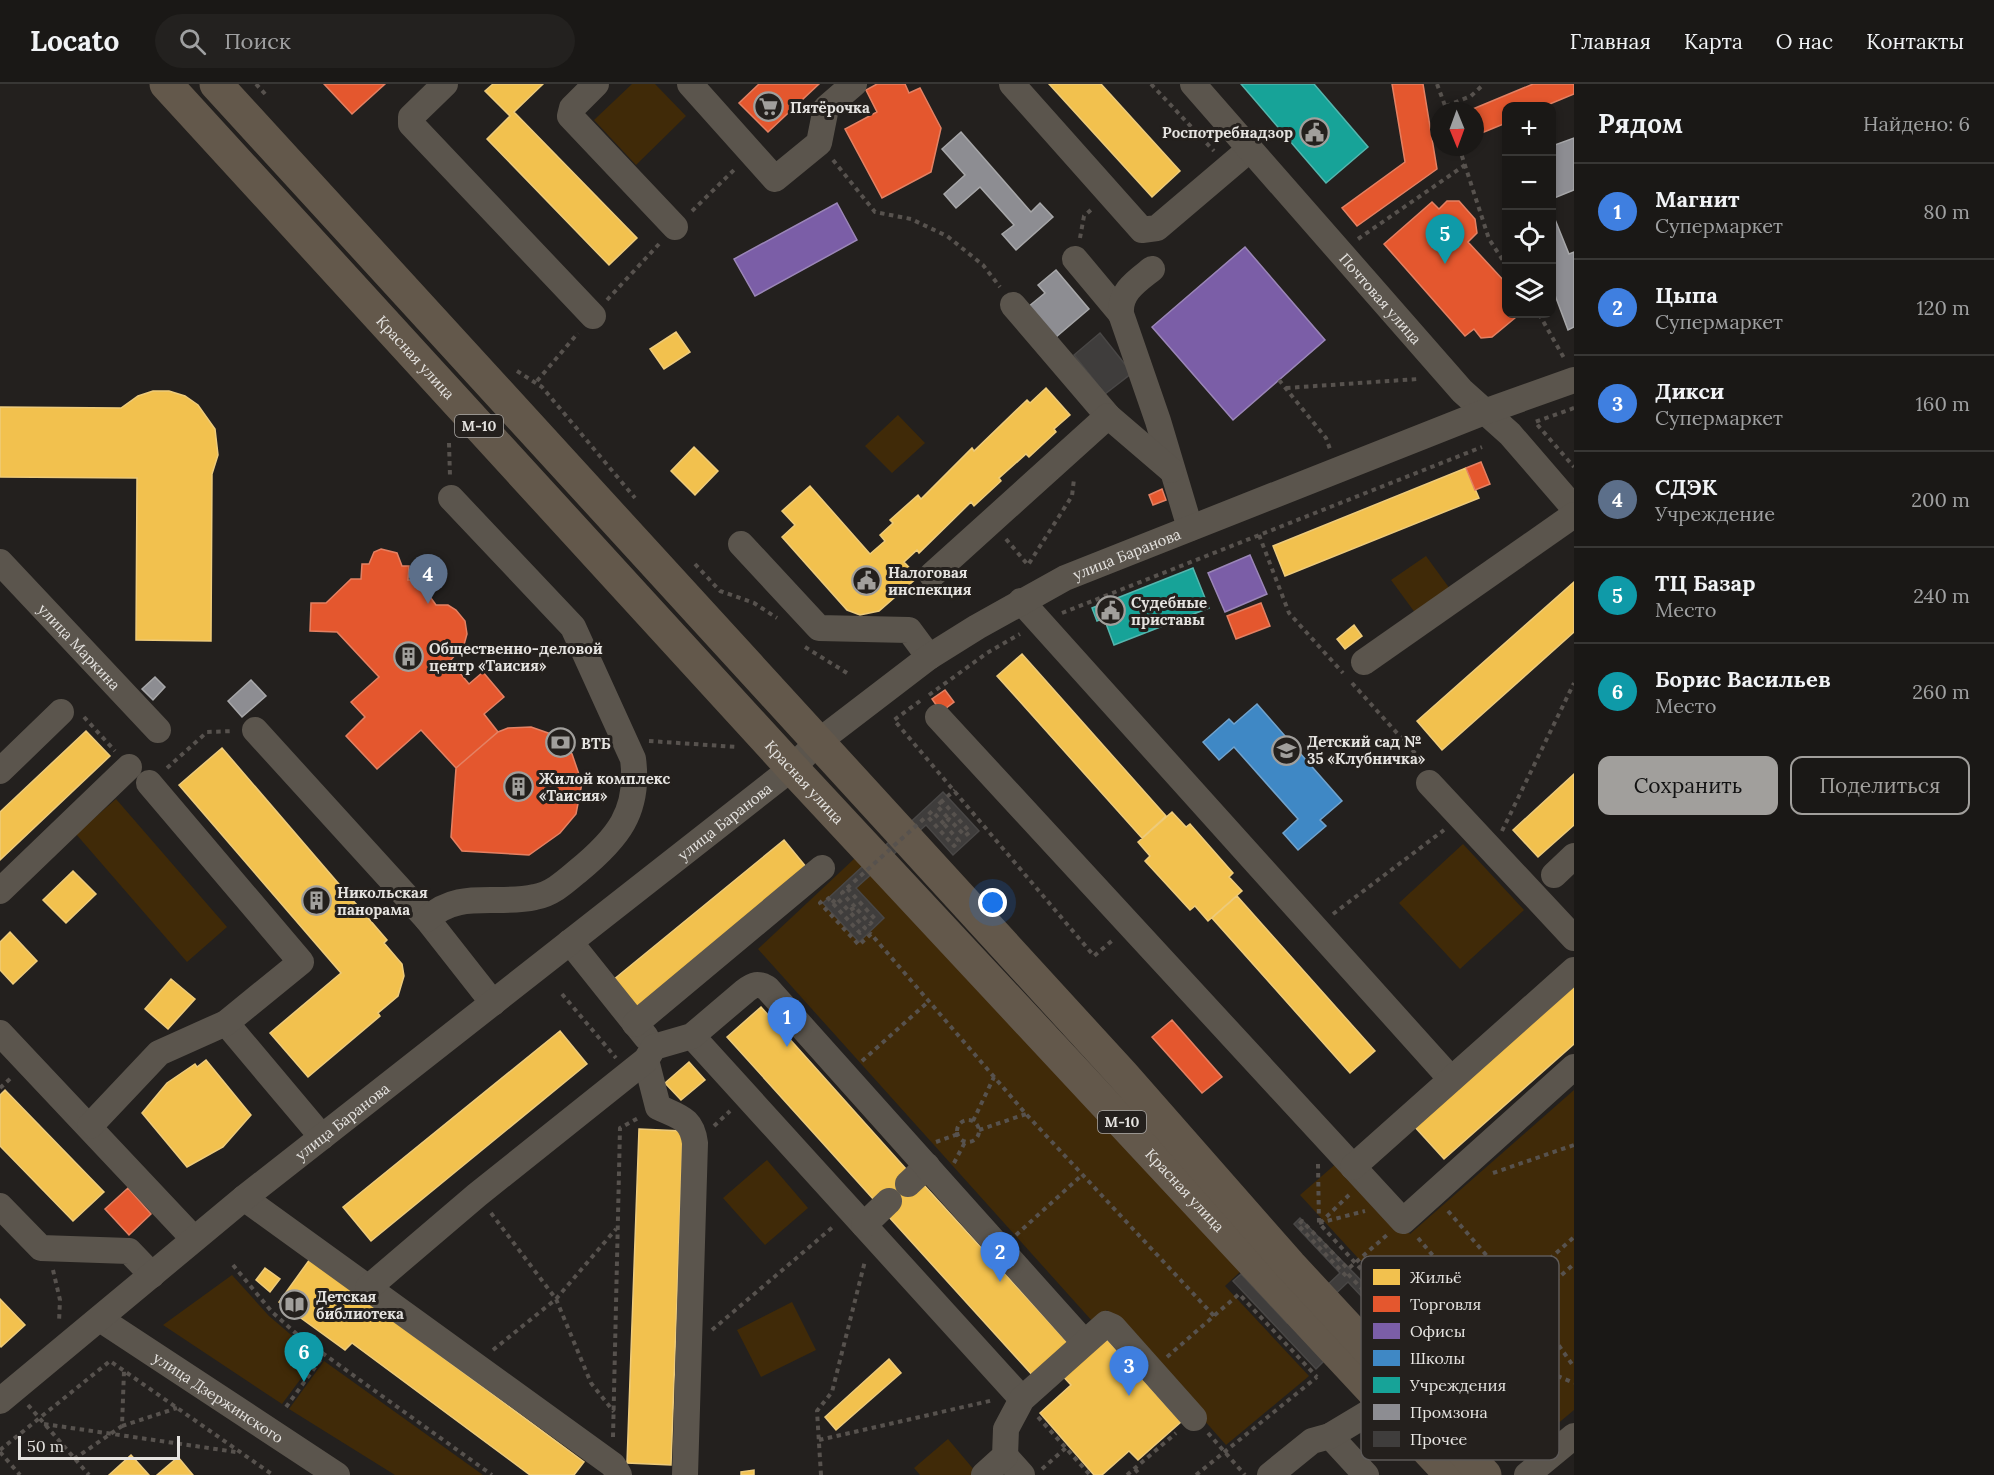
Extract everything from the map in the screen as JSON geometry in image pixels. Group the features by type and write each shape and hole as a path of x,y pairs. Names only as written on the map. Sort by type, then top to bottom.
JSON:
{"highway":[{"name":"Красная улица","path":"166,84 792,768 1361,1377"},
{"name":"Красная улица","path":"216,84 1123,1075 1290,1265 1361,1334"},
{"name":"Красная улица","path":"1437,1460 1451,1475"}],"street":[{"path":"445,84 411,117 411,124 593,316"},
{"path":"596,84 572,108 570,116 675,227"},
{"path":"690,84 775,179 819,143 826,108 854,84"},
{"path":"1012,84 1142,230 1157,228 1250,149"},
{"name":"Почтовая улица","path":"1193,84 1462,391 1487,411 1574,508"},
{"path":"1076,260 1121,314"},
{"path":"1152,268 1127,290 1121,303 1121,314 1158,421 1190,528"},
{"path":"1013,306 1108,416 1171,470"},
{"name":"улица Баранова","path":"8,1395 244,1198 792,768 818,742 929,657 1022,602 1101,563 1487,411 1569,369"},
{"path":"932,575 1079,445 1108,416"},
{"path":"427,919 439,907 454,901 537,897 555,889 597,856 619,833 632,805 635,777 633,759 573,627 451,498"},
{"path":"1353,673 1574,515"},
{"path":"741,544 819,628 909,630 929,657"},
{"name":"улица Маркина","path":"0,562 158,730"},
{"path":"1022,602 1451,1079"},
{"path":"0,771 61,712"},
{"path":"938,717 1403,1221 1574,1067"},
{"path":"255,730 427,919 493,1003"},
{"path":"0,891 129,767"},
{"path":"1429,776 1461,818 1574,938"},
{"path":"90,1126 159,1053 226,1023 301,962 149,783"},
{"path":"1554,875 1574,856"},
{"path":"635,1024 828,879"},
{"path":"570,942 635,1024 643,1060 658,1107 685,1120 693,1128 695,1143 685,1475"},
{"path":"1359,1173 1451,1079 1574,970"},
{"path":"368,1288 477,1195 643,1060 692,1036 745,991 753,985 760,985 767,988 846,1075 1083,1342"},
{"path":"226,1023 322,1137"},
{"path":"0,1033 194,1239"},
{"path":"692,1036 1022,1399"},
{"path":"908,1184 927,1166"},
{"path":"244,1198 616,1470"},
{"path":"862,1224 889,1202"},
{"path":"0,1206 41,1248 129,1251 143,1283 124,1317 125,1328 134,1342"},
{"name":"улица Дзержинского","path":"100,1319 337,1475"},
{"path":"1022,1475 1005,1456 1006,1429 1022,1399 1083,1342 1106,1324 1113,1328 1194,1418"},
{"path":"1269,1475 1312,1441 1330,1436 1361,1417"},
{"path":"1330,1436 1366,1475"},
{"path":"1559,1448 1574,1436"},
{"path":"984,1475 1005,1456"},
{"path":"1527,1475 1545,1460"}],"path":[{"path":"256,84 272,101"},
{"path":"1151,84 1229,166"},
{"path":"1437,84 1444,102"},
{"path":"1460,102 1485,84"},
{"path":"819,143 875,212 911,219 947,237 983,265 1013,306"},
{"path":"537,381 644,258 751,153"},
{"path":"1462,156 1489,238 1505,264"},
{"path":"1357,239 1465,165"},
{"path":"1541,318 1569,369"},
{"path":"516,370 537,381 641,505"},
{"path":"1286,388 1418,379"},
{"path":"1279,380 1326,438 1340,470"},
{"path":"1574,408 1535,422 1574,467"},
{"path":"449,443 451,498"},
{"path":"991,522 1028,565 1072,496 1079,445"},
{"path":"1130,925 1094,956 894,720 987,653 1040,623 1092,599 1482,447"},
{"path":"1259,535 1289,613 1353,673 1429,776"},
{"path":"688,557 720,591 754,603 781,621"},
{"path":"803,645 810,653 847,673"},
{"path":"1492,852 1574,683"},
{"path":"61,712 80,713 129,767"},
{"path":"181,755 207,732"},
{"path":"624,739 741,747"},
{"path":"942,801 970,832 964,836 937,806 942,801 955,790"},
{"path":"847,888 876,919 870,924 842,893 847,888 932,811 959,841 954,846 927,816"},
{"path":"1315,928 1461,818"},
{"path":"944,824 949,819"},
{"path":"828,879 827,897 832,903 860,933 865,928 837,898 832,903"},
{"path":"827,897 820,903 859,945 871,934 1026,1114 1214,1316"},
{"path":"849,911 855,907"},
{"path":"562,994 643,1060"},
{"path":"846,1075 929,1001"},
{"path":"973,1121 994,1077"},
{"path":"695,1143 747,1097"},
{"path":"616,1470 614,1412 620,1128 658,1107"},
{"path":"980,1130 1026,1114"},
{"path":"973,1121 980,1130"},
{"path":"973,1121 960,1124 957,1131 959,1138 965,1142 973,1142 980,1130"},
{"path":"1488,1175 1574,1145"},
{"path":"1318,1164 1319,1223 1361,1267"},
{"path":"1319,1223 1359,1173"},
{"path":"1001,1250 1082,1175"},
{"path":"1434,1194 1487,1256"},
{"path":"477,1195 556,1299 591,1383 614,1412"},
{"path":"1361,1258 1348,1269 1302,1221 1298,1225 1361,1289"},
{"path":"1363,1256 1403,1221 1433,1256"},
{"path":"688,1350 862,1224"},
{"path":"822,1474 817,1411 832,1392 862,1224"},
{"path":"474,1365 556,1299 617,1229"},
{"path":"1553,1256 1574,1237"},
{"path":"41,1248 54,1272 60,1300 59,1326"},
{"path":"1559,1277 1574,1264"},
{"path":"233,1265 272,1312 324,1355 492,1475"},
{"path":"1152,1371 1239,1294 1317,1377"},
{"path":"1559,1346 1574,1367"},
{"path":"286,1407 324,1355"},
{"path":"20,1475 0,1451 110,1361 273,1475"},
{"path":"122,1426 124,1371"},
{"path":"1196,1475 1325,1371"},
{"path":"1559,1377 1574,1383"},
{"path":"8,1395 39,1419 89,1475"},
{"path":"819,1440 999,1399 1022,1399 1090,1475"},
{"path":"74,1459 122,1426 177,1408"},
{"path":"1127,1475 1194,1418 1245,1475"},
{"path":"44,1424 240,1452"},
{"path":"1035,1475 1067,1447"},
{"path":"1134,1469 1140,1475"}],"shaded area":[{"path":"632,84 655,84 686,116 636,165 594,120"},
{"path":"898,415 925,443 892,473 865,446"},
{"path":"1426,556 1450,589 1416,614 1391,580"},
{"path":"116,799 227,927 187,962 76,834"},
{"path":"1463,844 1524,910 1460,969 1399,903"},
{"path":"855,858 1242,1270 1225,1286 1309,1376 1226,1445 1107,1310 1093,1322 758,949"},
{"path":"1574,1090 1574,1410 1559,1422 1559,1256 1361,1256 1361,1261 1300,1195 1338,1162 1410,1234"},
{"path":"767,1160 808,1208 765,1245 723,1198"},
{"path":"232,1275 269,1316 317,1357 282,1404 163,1325"},
{"path":"792,1302 816,1350 761,1377 737,1330"},
{"path":"324,1361 483,1475 395,1475 289,1409"},
{"path":"948,1439 975,1471 971,1475 920,1475 914,1468"}],"building: Жильё":[{"path":"493,84 543,84 514,112 637,238 609,265 487,139 510,116 485,91"},
{"path":"1049,84 1101,84 1180,171 1152,197"},
{"path":"676,332 690,352 664,369 650,349"},
{"path":"1046,388 1070,415 1054,429 1056,432 1029,457 1026,454 999,478 1001,481 974,506 971,502 919,553 917,550 904,562 918,577 879,611 860,615 847,610 782,537 795,525 782,511 810,486 870,554 885,541 880,535 893,523 890,520 918,495 921,499 972,448 974,451 1027,400 1030,403"},
{"path":"153,391 169,391 185,396 198,405 215,429 218,455 212,474 211,641 136,640 137,478 0,477 0,407 121,408 138,396"},
{"path":"694,447 718,471 695,495 671,471"},
{"path":"1466,468 1479,498 1285,576 1273,546"},
{"path":"1574,582 1574,632 1442,750 1417,721"},
{"path":"1354,625 1362,636 1345,649 1337,639"},
{"path":"1022,654 1166,816 1142,838 997,676"},
{"path":"86,731 110,756 0,860 0,812"},
{"name":"Никольская панорама","path":"222,748 387,940 384,943 402,964 404,976 398,996 378,1013 380,1016 308,1077 270,1033 341,973 179,785"},
{"path":"1574,774 1574,825 1538,857 1513,830"},
{"path":"1172,812 1186,827 1190,824 1233,873 1229,877 1242,891 1208,921 1195,906 1190,910 1145,861 1150,856 1138,842"},
{"path":"784,840 811,873 641,1014 613,980"},
{"path":"73,871 96,894 66,923 43,900"},
{"path":"1237,896 1375,1051 1350,1073 1212,918"},
{"path":"10,932 37,961 13,984 0,970 0,942"},
{"path":"171,979 195,999 168,1029 145,1009"},
{"path":"1574,984 1574,1044 1444,1159 1414,1126"},
{"path":"761,1007 907,1170 908,1184 889,1201 875,1201 727,1037"},
{"path":"560,1031 587,1064 371,1241 343,1207"},
{"path":"206,1060 251,1115 223,1147 187,1167 142,1113 167,1083 195,1064 197,1067"},
{"path":"689,1062 705,1080 681,1100 665,1083"},
{"path":"5,1090 104,1192 73,1221 0,1146 0,1095"},
{"path":"639,1129 683,1131 671,1465 627,1463"},
{"path":"908,1184 923,1184 1070,1345 1034,1377 888,1216 889,1201"},
{"path":"310,1259 584,1462 574,1475 530,1475 352,1343 345,1350 279,1302"},
{"path":"265,1268 280,1279 270,1292 256,1280"},
{"path":"0,1299 25,1325 1,1347 0,1346"},
{"path":"1104,1336 1181,1422 1138,1460 1129,1451 1102,1475 1094,1475 1040,1413 1071,1385 1061,1374"},
{"path":"889,1359 901,1373 836,1430 825,1417"},
{"path":"131,1455 149,1475 109,1475"},
{"path":"178,1457 193,1475 157,1475"},
{"path":"754,1470 754,1475 741,1475 741,1472"}],"building: Торговля":[{"path":"324,84 385,84 352,114"},
{"name":"Пятёрочка","path":"759,84 819,84 768,132 739,103"},
{"path":"877,84 905,84 909,93 920,88 941,128 931,172 882,198 845,129 877,112 866,90"},
{"path":"1392,84 1423,84 1430,126 1430,156 1435,156 1437,169 1357,226 1342,208 1405,162"},
{"path":"1533,84 1574,84 1574,94 1555,102 1502,102 1502,125 1484,132 1484,104"},
{"path":"1447,201 1459,201 1475,219 1477,233 1468,242 1502,279 1502,318 1515,318 1492,337 1481,338 1474,329 1465,336 1384,244 1432,202 1439,209"},
{"path":"1481,462 1490,484 1475,490 1466,468"},
{"path":"1162,489 1166,500 1153,505 1149,495"},
{"name":"Общественно-деловой центр «Таисия»","path":"381,549 397,553 402,566 409,566 408,580 418,580 436,605 448,605 456,610 465,621 467,634 464,645 450,661 469,684 483,672 504,697 484,714 498,732 456,768 421,730 377,769 346,736 365,717 351,702 379,677 337,632 310,631 311,603 326,603 351,579 361,579 362,564 369,564 374,552"},
{"path":"1261,603 1270,626 1236,639 1227,616"},
{"path":"945,690 954,702 941,712 932,699"},
{"name":"Жилой комплекс «Таисия»","path":"531,727 551,734 572,754 582,783 576,814 560,833 529,855 462,851 451,837 456,768 498,732 508,728"},
{"path":"1172,1020 1222,1077 1202,1093 1152,1037"},
{"path":"128,1188 151,1214 129,1235 105,1209"}],"building: Офисы":[{"path":"837,203 857,240 755,296 734,259"},
{"path":"1245,247 1325,340 1233,420 1152,327"},
{"path":"1250,555 1267,594 1225,612 1208,573"}],"building: Школы":[{"path":"1257,704 1342,801 1320,820 1326,826 1298,850 1283,833 1298,819 1234,747 1219,760 1203,742 1229,719 1234,724"}],"building: Учреждения":[{"path":"1241,84 1314,84 1368,147 1326,183"},
{"path":"1193,568 1209,608 1114,645 1104,618 1097,621 1092,608"}],"building: Промзона":[{"path":"961,132 1031,212 1040,203 1053,217 1016,250 1002,234 1014,225 980,187 956,208 944,194 965,175 942,149"},
{"path":"1574,138 1574,190 1556,197 1556,156 1556,145"},
{"path":"1556,222 1569,254 1574,252 1574,327 1568,330 1556,298"},
{"path":"1056,270 1089,309 1049,343 1023,311 1045,293 1038,285"},
{"path":"155,677 165,687 153,700 142,689"},
{"path":"251,680 266,696 242,717 228,701"}],"building: Прочее":[{"path":"1100,333 1132,373 1105,394 1074,355"},
{"path":"943,792 979,831 953,855 926,825 856,888 884,918 859,942 823,903"},
{"path":"1300,1218 1361,1280 1361,1296 1348,1282 1296,1331 1324,1361 1316,1369 1233,1281 1241,1274 1287,1323 1340,1273 1294,1224"}],"place":[{"name":"Пятёрочка","path":"769,107"},
{"name":"Роспотребнадзор","path":"1314,132"},
{"name":"ТЦ Базар","path":"1445,264"},
{"name":"Налоговая инспекция","path":"867,581"},
{"name":"СДЭК","path":"428,604"},
{"name":"Судебные приставы","path":"1110,611"},
{"name":"Общественно-деловой центр «Таисия»","path":"408,657"},
{"name":"ВТБ","path":"560,743"},
{"name":"Детский сад № 35 «Клубничка»","path":"1286,750"},
{"name":"Жилой комплекс «Таисия»","path":"518,787"},
{"name":"Никольская панорама","path":"316,901"},
{"name":"Магнит","path":"787,1047"},
{"name":"Цыпа","path":"1000,1282"},
{"name":"Детская библиотека","path":"295,1305"},
{"name":"Борис Васильев","path":"304,1382"},
{"name":"Дикси","path":"1129,1396"}]}
